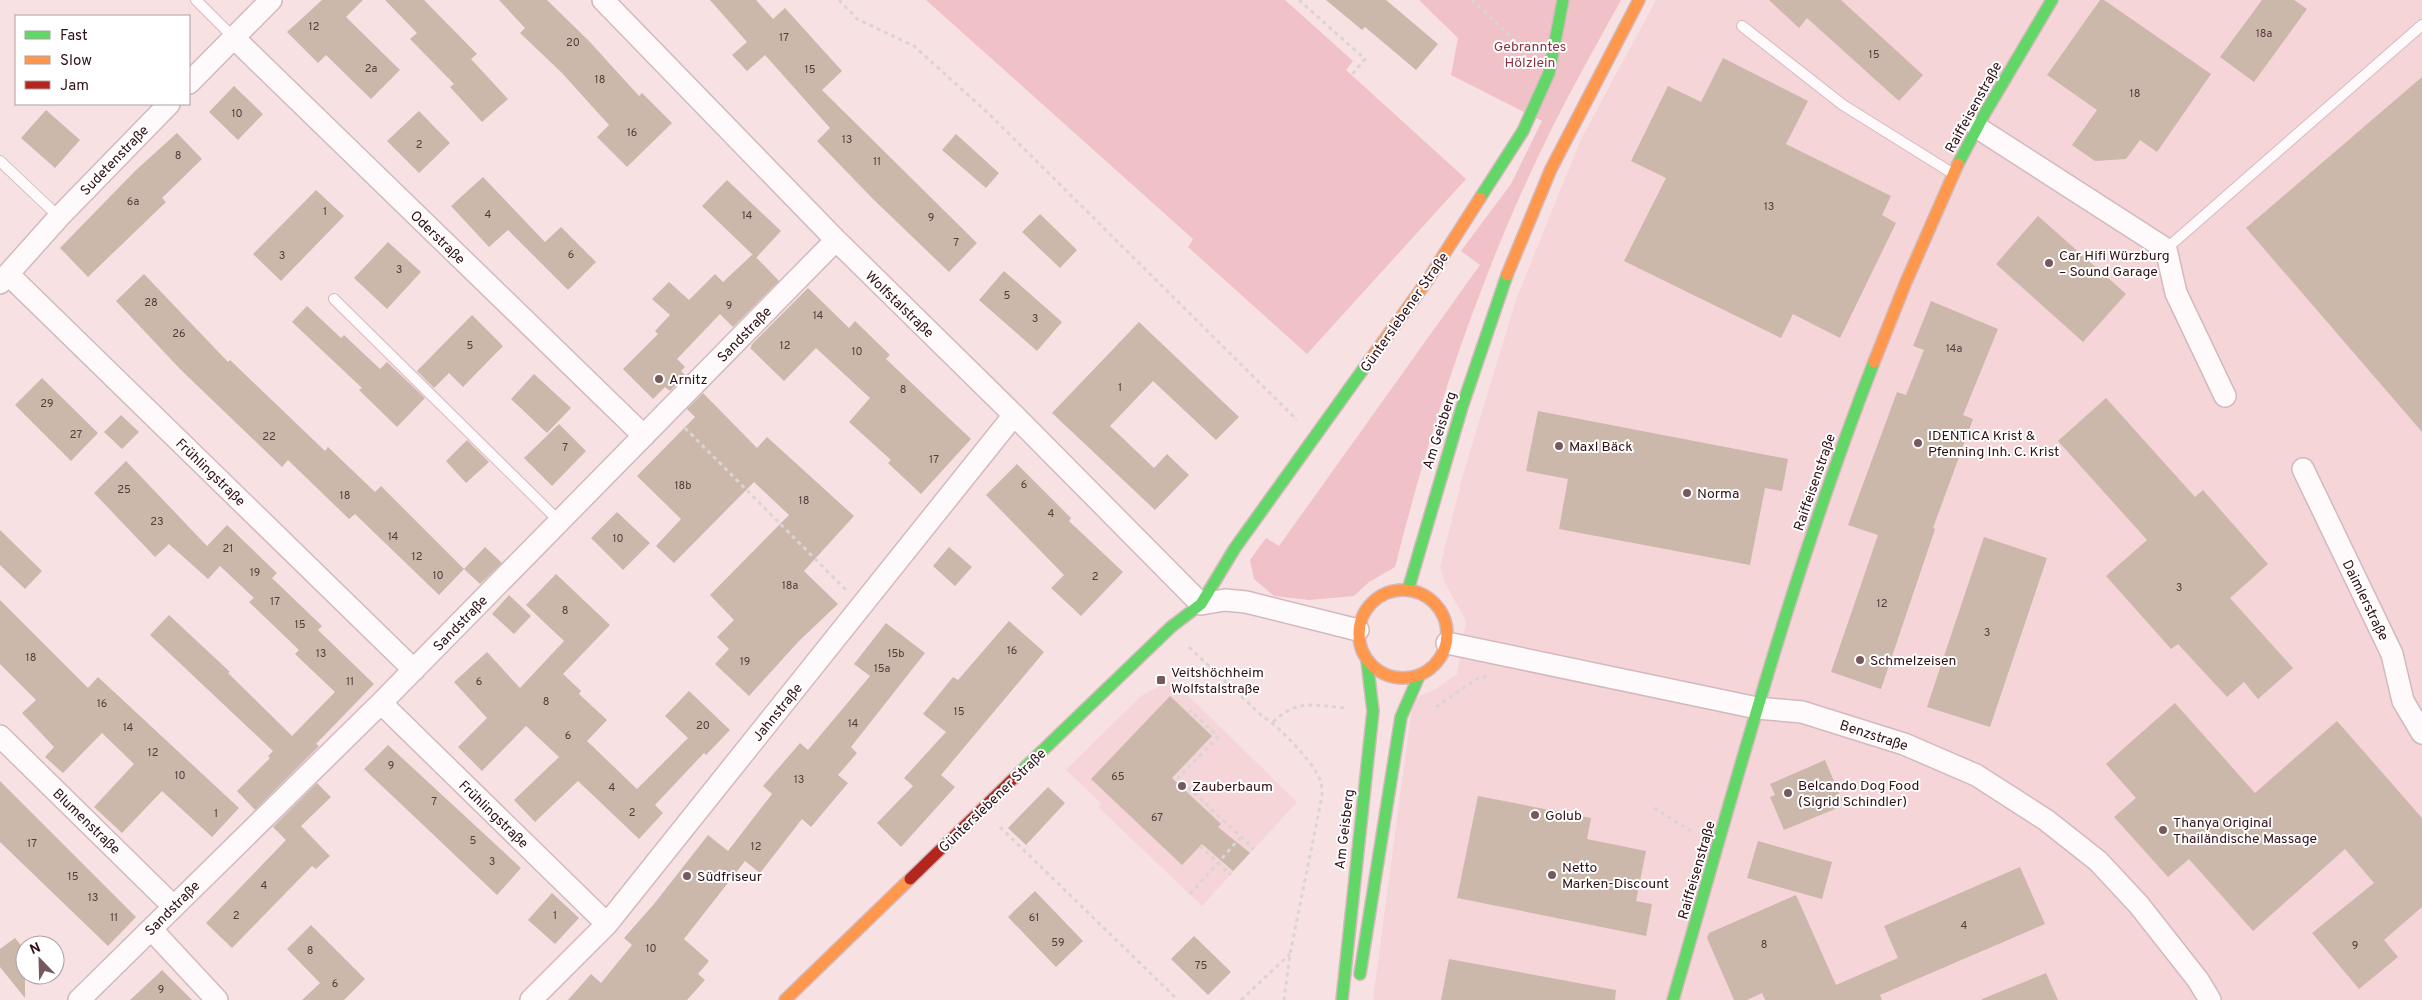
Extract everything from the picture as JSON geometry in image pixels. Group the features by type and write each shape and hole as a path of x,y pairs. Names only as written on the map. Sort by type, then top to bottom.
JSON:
{"street":[{"path":"190,82 271,0"},
{"name":"Wolfstalstraße","path":"603,0 836,240 1201,604"},
{"name":"Günterslebener Straße","path":"785,1000 1171,627 1201,604 1235,548 1438,265 1523,131 1549,73 1563,0"},
{"name":"Am Geisberg","path":"1408,590 1443,462 1484,338 1526,226 1566,139 1639,0"},
{"name":"Raiffeisenstraße","path":"1673,1000 1757,708 1844,440 1890,316 1953,174 2052,0"},
{"name":"Oderstraße","path":"233,37 644,436"},
{"name":"Sudetenstraße","path":"4,278 59,217 168,105"},
{"path":"1978,128 2166,249 2176,293 2225,396"},
{"name":"Sandstraße","path":"79,1000 414,670 836,240"},
{"name":"Frühlingstraße","path":"4,278 414,670"},
{"name":"Jahnstraße","path":"531,1000 607,924 1014,416"},
{"name":"Daimlerstraße","path":"2303,469 2392,654 2403,702 2422,734"},
{"path":"1395,590 1408,590 1421,594 1437,606 1446,622 1447,643 1441,657 1431,668 1419,676 1394,678 1375,670 1367,661 1359,643 1358,630 1364,614 1374,601 1395,590"},
{"name":"Günterslebener Straße","path":"1201,604 1225,600 1246,602 1358,630"},
{"name":"Benzstraße","path":"1447,643 1757,708 1802,712 1904,744 1976,775 2046,820 2098,861 2139,905 2198,980 2210,1000"},
{"name":"Am Geisberg","path":"1342,1000 1373,711 1367,661"},
{"path":"1358,985 1402,717 1419,676"},
{"name":"Frühlingstraße","path":"381,703 607,924"},
{"name":"Blumenstraße","path":"0,736 174,906"},
{"path":"151,929 217,1000"}],"lane":[{"path":"196,0 233,37"},
{"path":"2166,249 2422,25"},
{"path":"1742,26 1843,106 1953,174"},
{"path":"0,161 59,217"},
{"path":"334,300 560,521"}],"path":[{"path":"839,0 858,19 914,46 988,113 1315,438"},
{"path":"1299,0 1365,59 1352,76"},
{"path":"1472,0 1549,73"},
{"path":"668,411 862,606"},
{"path":"1188,645 1262,716 1272,722 1311,766 1320,780 1322,796 1290,954 1284,1000"},
{"path":"1402,717 1422,719 1445,699 1478,678 1495,674"},
{"path":"1272,722 1285,710 1300,705 1373,711"},
{"path":"1188,713 1191,711 1218,737 1177,780 1254,849"},
{"path":"1654,808 1718,848"},
{"path":"998,825 1178,1000"},
{"path":"1190,894 1241,837"},
{"path":"1245,849 1249,845"},
{"path":"1200,846 1231,875"},
{"path":"1241,1000 1290,954"}],"shaded area":[{"path":"1656,0 2422,0 2422,1000 1373,1000 1413,699 1436,689 1457,674 1466,621 1444,581 1440,567 1464,471 1516,300 1581,139"},
{"name":"Zauberbaum","path":"1172,680 1297,802 1202,906 1098,807 1101,803 1066,770 1141,696"}],"green space":[{"path":"926,0 1285,0 1353,61 1346,70 1466,179 1307,354 1188,247 1193,239"},
{"name":"Gebranntes Hölzlein","path":"1419,0 1621,0 1553,126 1504,233 1482,287 1443,398 1395,567 1369,582 1354,596 1309,600 1274,596 1254,579 1250,560 1266,538 1279,546 1480,265 1461,251 1511,184 1542,121 1451,75 1458,38"}],"building":[{"path":"322,0 363,0 346,17 400,70 371,99 326,55 318,63 287,32"},
{"path":"385,0 424,0 477,54 471,59 508,99 482,122 450,87 454,84 410,39 417,33"},
{"path":"499,0 547,0 589,41 639,96 642,93 672,123 627,167 597,137 609,125 562,73 520,33 525,28"},
{"path":"710,0 756,0 773,19 785,8 842,71 822,90 977,243 949,272 872,198 817,141 830,128 765,55 747,71 732,55 747,42"},
{"path":"1326,0 1386,0 1438,44 1416,70 1365,27 1362,30"},
{"path":"1769,0 1841,0 1923,75 1899,101 1807,18 1799,28"},
{"path":"2100,0 2104,0 2211,74 2157,152 2140,140 2126,159 2095,161 2072,145 2097,110 2047,75"},
{"path":"2262,0 2294,0 2307,9 2254,82 2220,57"},
{"path":"1723,58 1808,101 1786,144 1891,196 1882,215 1896,223 1840,338 1793,314 1781,338 1624,261 1666,178 1631,161 1668,86 1701,102"},
{"path":"2422,77 2422,432 2246,228"},
{"path":"234,86 263,114 238,140 209,112"},
{"path":"46,110 80,140 55,168 21,138"},
{"path":"419,111 450,143 419,173 387,141"},
{"path":"177,133 202,159 162,198 166,202 88,277 60,248 135,171"},
{"path":"956,134 999,173 986,188 942,150"},
{"path":"483,177 545,242 561,227 596,262 568,290 508,230 489,247 451,206"},
{"path":"727,180 781,231 756,258 702,206"},
{"path":"316,190 344,216 281,281 253,254"},
{"path":"1040,214 1077,250 1060,268 1022,232"},
{"path":"2038,216 2126,294 2083,342 1996,264"},
{"path":"388,242 421,272 387,309 354,278"},
{"path":"753,254 779,281 733,327 720,314 677,359 685,367 681,371 685,375 670,391 665,387 653,399 623,369 658,334 655,331 670,315 652,299 669,282 689,300 715,274 723,282"},
{"path":"1004,271 1062,322 1037,351 979,300"},
{"path":"144,274 228,362 230,360 325,451 328,447 375,492 381,486 464,569 439,595 355,514 349,519 288,460 282,467 181,370 116,301"},
{"path":"808,288 849,328 855,321 890,355 886,359 971,439 921,494 888,463 891,460 849,422 870,398 816,348 784,381 750,348"},
{"path":"1931,301 1998,329 1963,415 1973,419 1933,528 1935,529 1881,689 1831,672 1878,535 1848,525 1897,392 1906,395 1924,350 1913,346"},
{"path":"307,306 341,338 344,335 380,369 387,362 425,398 397,427 359,390 362,388 292,322"},
{"path":"472,315 503,346 463,387 449,373 434,388 417,371"},
{"path":"1139,322 1239,417 1216,440 1153,381 1110,426 1154,468 1167,454 1189,475 1155,510 1052,413"},
{"path":"534,374 571,408 547,433 511,399"},
{"path":"42,378 98,433 71,461 15,405"},
{"path":"703,393 757,448 767,437 854,516 804,571 838,604 799,641 749,696 715,664 729,649 717,637 734,620 710,595 789,515 754,482 674,563 656,546 681,519 637,476 695,417 687,409"},
{"path":"2106,398 2195,497 2203,490 2268,564 2230,598 2293,668 2258,699 2244,682 2227,697 2178,644 2171,649 2106,576 2147,540 2058,441"},
{"path":"1538,411 1788,459 1782,491 1765,488 1750,565 1559,529 1568,479 1526,471"},
{"path":"121,415 139,432 122,449 104,432"},
{"path":"559,424 586,451 552,486 524,458"},
{"path":"467,440 489,462 466,483 446,461"},
{"path":"126,461 207,546 227,525 277,573 272,578 322,626 318,630 374,684 316,744 319,746 255,810 237,791 270,758 268,756 273,751 150,635 169,615 230,672 228,673 292,736 335,692 295,654 299,650 249,602 254,598 220,566 208,579 169,544 155,557 94,493"},
{"path":"1017,464 1071,518 1069,521 1123,572 1081,616 1051,588 1064,575 986,495"},
{"path":"617,512 650,543 623,570 591,538"},
{"path":"0,530 42,571 25,589 0,565"},
{"path":"1984,537 2047,558 1990,727 1927,707"},
{"path":"485,547 502,563 480,584 464,569"},
{"path":"949,547 972,567 955,586 933,566"},
{"path":"556,574 610,625 563,674 581,691 579,694 607,720 587,741 637,789 688,738 665,716 689,691 730,730 706,755 704,753 655,805 663,813 639,839 578,781 535,822 514,800 559,757 526,726 482,771 458,747 487,718 454,682 487,652 520,688 564,641 526,605"},
{"path":"509,595 531,616 514,634 492,614"},
{"path":"0,600 88,688 98,677 239,808 212,837 162,791 122,833 94,807 134,764 102,733 63,773 45,757 54,747 22,713 36,700 0,664"},
{"path":"1009,621 1044,652 941,775 955,787 901,847 877,823 913,786 904,778 946,732 923,714 953,677 958,680"},
{"path":"886,623 925,653 851,747 857,753 838,775 848,783 811,827 802,819 760,873 745,861 684,939 709,961 698,974 705,980 687,1000 568,1000 591,974 601,983 632,945 624,938 654,904 708,835 728,851 772,794 763,786 800,743 808,750 870,676 854,664"},
{"path":"1170,696 1212,736 1172,778 1221,824 1218,827 1250,853 1233,871 1202,844 1182,865 1091,779"},
{"path":"2175,703 2255,793 2337,721 2422,818 2422,907 2384,940 2398,957 2359,989 2312,933 2374,883 2345,849 2253,931 2189,859 2168,877 2114,817 2136,798 2106,764"},
{"path":"388,745 521,868 497,895 364,769"},
{"path":"1825,760 1842,800 1832,804 1835,809 1784,830 1770,797 1775,795 1770,784"},
{"path":"0,781 136,917 108,946 0,842"},
{"path":"317,783 331,797 301,826 330,856 316,869 312,866 232,948 206,923 286,840 273,827"},
{"path":"1048,787 1065,803 1026,845 1008,828"},
{"name":"Netto Marken-Discount","path":"1478,796 1591,818 1587,839 1646,851 1636,901 1652,904 1646,936 1457,898"},
{"path":"1758,841 1832,862 1822,899 1747,878"},
{"path":"2020,867 2045,924 1880,995 1882,1000 1765,1000 1762,993 1747,1000 1734,1000 1707,938 1709,933 1796,895 1836,985 1898,958 1884,926"},
{"path":"1035,891 1083,941 1056,967 1008,917"},
{"path":"552,893 579,918 555,944 528,920"},
{"path":"311,925 365,979 344,1000 302,1000 320,983 287,949"},
{"path":"1194,936 1231,972 1208,995 1171,959"},
{"path":"15,938 15,985 25,985 25,998 0,967 0,949"},
{"path":"1449,959 1616,990 1615,1000 1441,1000"},
{"path":"162,970 192,1000 130,1000 157,975"},
{"path":"2046,973 2058,1000 1982,1000 1982,999"}],"traffic: fast":[{"path":"1480,198 1523,131 1549,73 1563,0"},
{"path":"1958,164 1985,113 2052,0"},
{"path":"1408,590 1462,407 1507,275"},
{"path":"1014,778 1171,627 1201,604 1235,548 1369,361"},
{"path":"1673,1000 1742,759 1791,598 1817,519 1874,362"},
{"path":"1342,1000 1373,711 1367,661"},
{"path":"1360,974 1401,717 1419,676"}],"traffic: slow":[{"path":"1507,275 1551,169 1639,0"},
{"path":"1874,362 1906,282 1958,164"},
{"path":"1369,361 1427,281 1480,198"},
{"path":"1403,590 1420,593 1428,597 1440,609 1444,617 1447,634 1444,651 1440,659 1428,671 1420,675 1403,678 1386,675 1378,671 1366,659 1362,651 1359,634 1362,617 1366,609 1378,597 1386,593 1403,590"},
{"path":"785,1000 910,879"}],"traffic: jam":[{"path":"910,879 1014,778"}],"place":[{"name":"Car Hifi Würzburg – Sound Garage","path":"2049,263"},
{"name":"Arnitz","path":"659,379"},
{"name":"IDENTICA Krist & Pfenning Inh. C. Krist","path":"1918,443"},
{"name":"Maxl Bäck","path":"1559,446"},
{"name":"Norma","path":"1687,493"},
{"name":"Schmelzeisen","path":"1860,660"},
{"name":"Veitshöchheim Wolfstalstraße","path":"1161,680"},
{"name":"Zauberbaum","path":"1182,786"},
{"name":"Belcando Dog Food (Sigrid Schindler)","path":"1788,793"},
{"name":"Golub","path":"1535,815"},
{"name":"Thanya Original Thailändische Massage","path":"2163,830"},
{"name":"Netto Marken-Discount","path":"1552,875"},
{"name":"Südfriseur","path":"687,876"}]}
